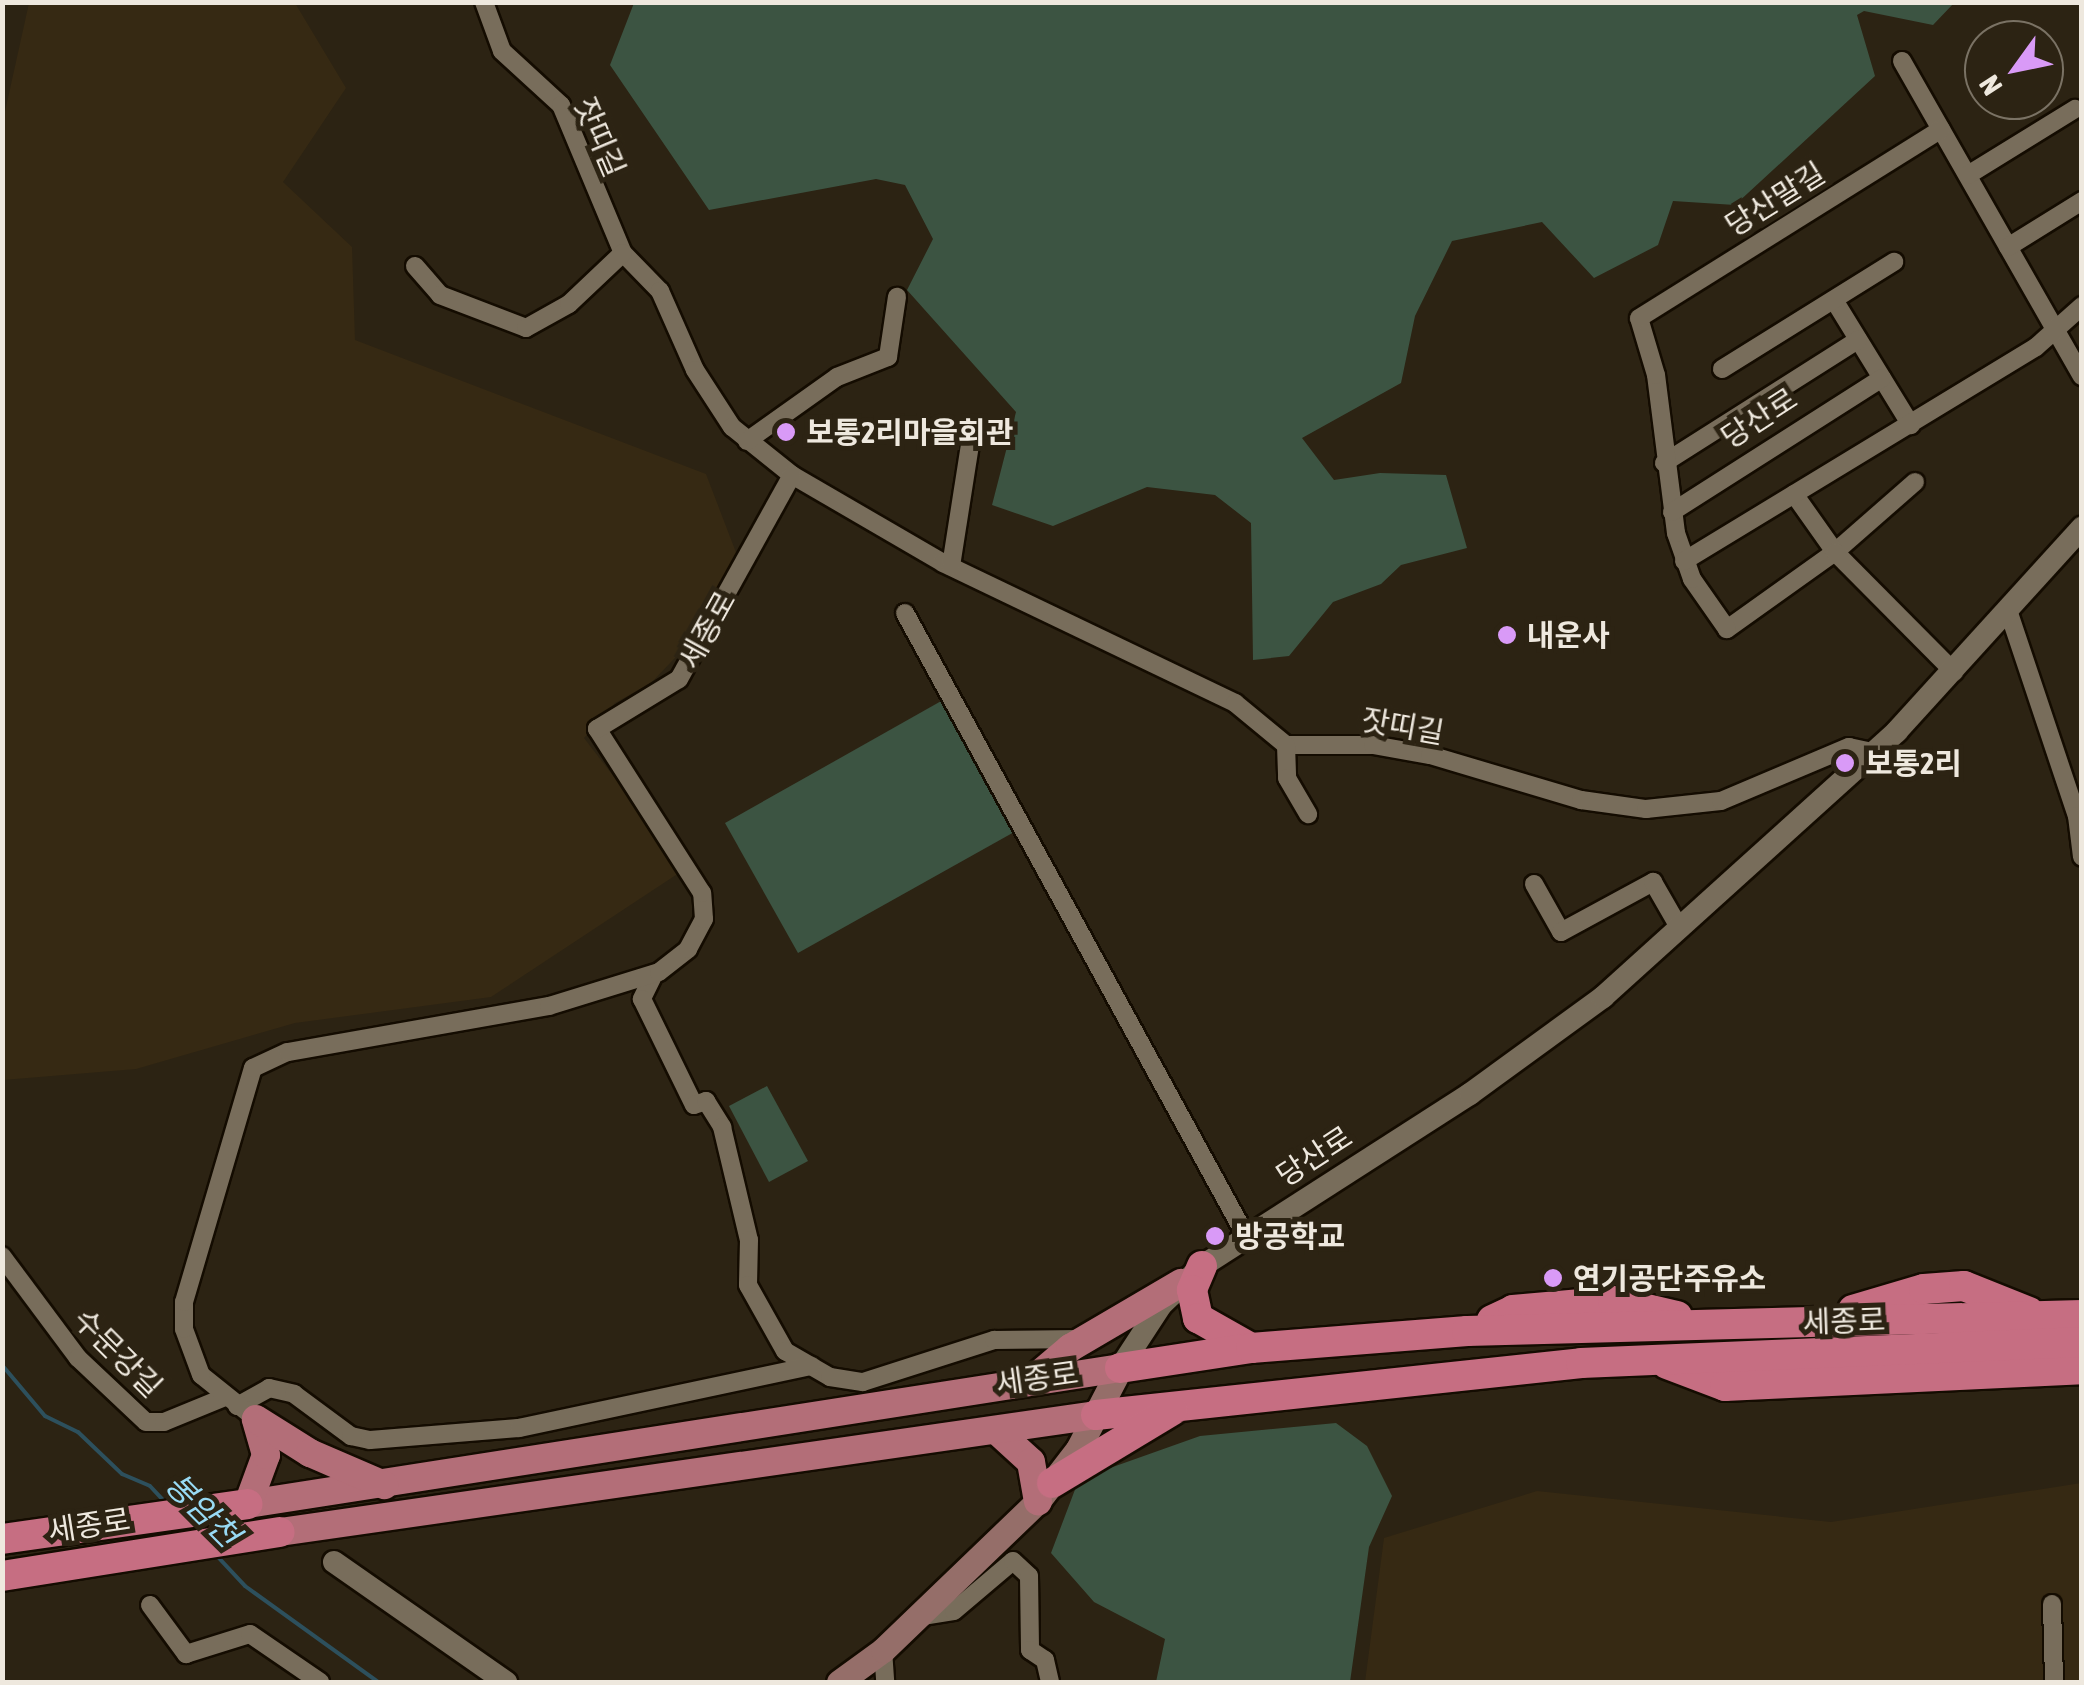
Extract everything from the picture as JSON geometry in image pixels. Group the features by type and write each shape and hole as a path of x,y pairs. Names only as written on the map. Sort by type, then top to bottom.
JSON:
{"highway":[{"path":"1192,1274 1198,1318 1250,1348"},
{"name":"세종로","path":"1120,1368 1250,1348 1467,1331 2082,1315"},
{"name":"세종로","path":"1096,1414 1655,1360 2082,1342"},
{"path":"1655,1360 1726,1386 2082,1369"},
{"path":"1045,1492 1182,1405"},
{"name":"세종로","path":"2,1540 117,1520 248,1504"},
{"name":"세종로","path":"2,1576 280,1532"}],"main road":[{"path":"1036,1377 1192,1274"},
{"name":"세종로","path":"248,1504 384,1486 1036,1377 1120,1368"},
{"name":"당산로","path":"839,1682 883,1650 1045,1492 1096,1414 1120,1368"},
{"path":"239,1407 310,1453 384,1486"},
{"path":"239,1407 266,1455 248,1504"},
{"name":"세종로","path":"280,1532 1096,1414"},
{"path":"996,1430 1031,1462 1045,1492"}],"street":[{"name":"잣띠길","path":"484,2 502,51 561,105 623,252 660,291 696,370 748,441 792,475 951,566 1235,704 1286,744 1373,745 1430,755 1581,800 1646,810 1721,801 1849,747 1873,752"},
{"path":"1902,61 2056,323 2082,376"},
{"path":"1968,175 2075,108"},
{"name":"당산말길","path":"1664,462 1656,375 1639,318 1941,129"},
{"path":"2008,246 2082,201"},
{"path":"415,266 440,295 526,328 569,304 623,252"},
{"name":"당산로","path":"1722,369 1894,262"},
{"path":"748,441 837,377 888,357 897,297"},
{"path":"1834,300 1911,425"},
{"path":"1684,561 1894,428 1911,425 2036,347 2056,323 2082,306"},
{"name":"당산로","path":"1664,462 1858,340"},
{"name":"당산로","path":"1672,512 1882,378"},
{"path":"951,566 972,432"},
{"path":"1664,462 1684,561 1727,630 1835,552 1915,482"},
{"name":"세종로","path":"239,1407 187,1350 184,1302 253,1068 288,1052 549,1006 654,974 688,949 704,919 702,893 597,729 679,679 792,475"},
{"path":"1794,494 1835,552 1954,672"},
{"name":"당산로","path":"1120,1368 1192,1274 1538,1047 1680,929 1954,672 2082,528"},
{"path":"2008,610 2078,816 2082,857"},
{"path":"904,613 1247,1238"},
{"path":"1286,744 1288,778 1308,814"},
{"path":"1534,884 1561,932 1653,882 1680,929"},
{"path":"654,974 642,999 694,1106 706,1100 722,1128 749,1240 748,1284 785,1351 811,1366 863,1382 994,1340 1090,1338"},
{"name":"수문강길","path":"2,1256 78,1358 146,1422 239,1407"},
{"path":"239,1407 269,1388 294,1394 351,1436 370,1440 519,1428 811,1366"},
{"name":"당산로","path":"916,1617 954,1611 1013,1561 1029,1576 1030,1650 1045,1660 1050,1682"},
{"path":"334,1562 506,1682"},
{"path":"2052,1604 2054,1682"},
{"path":"150,1605 186,1654 250,1634 320,1682"},
{"path":"883,1650 885,1682"}],"shaded area":[{"path":"29,3 295,3 346,88 283,182 352,247 355,340 706,474 737,555 693,639 651,683 615,703 584,738 685,869 491,997 295,1023 136,1069 3,1080 2,125"},
{"path":"2081,1483 2081,1682 1365,1682 1384,1538 1537,1491 1831,1522"}],"green space":[{"path":"634,2 1954,3 1933,25 1864,11 1857,15 1875,76 1735,205 1673,201 1658,245 1594,278 1542,222 1452,241 1415,316 1401,383 1302,438 1334,480 1380,473 1446,475 1467,548 1401,565 1381,584 1333,602 1289,656 1253,660 1251,523 1215,495 1147,487 1053,526 992,505 1016,412 907,290 933,239 905,185 876,179 709,210 610,65"},
{"path":"943,700 1016,831 798,953 725,823"},
{"path":"767,1086 808,1161 769,1182 729,1106"},
{"path":"1336,1423 1367,1446 1392,1496 1369,1547 1350,1682 1156,1682 1165,1639 1094,1602 1051,1553 1079,1479 1200,1436"}],"waterway":[{"name":"봉암천","path":"2,1365 45,1416 78,1432 122,1474 150,1486 165,1502"},
{"name":"봉암천","path":"217,1556 245,1586 378,1682"}],"place":[{"name":"보통2리마을회관","path":"786,432"},
{"name":"내운사","path":"1507,635"},
{"name":"보통2리","path":"1845,763"},
{"name":"방공학교","path":"1215,1236"},
{"name":"연기공단주유소","path":"1553,1278"}]}
